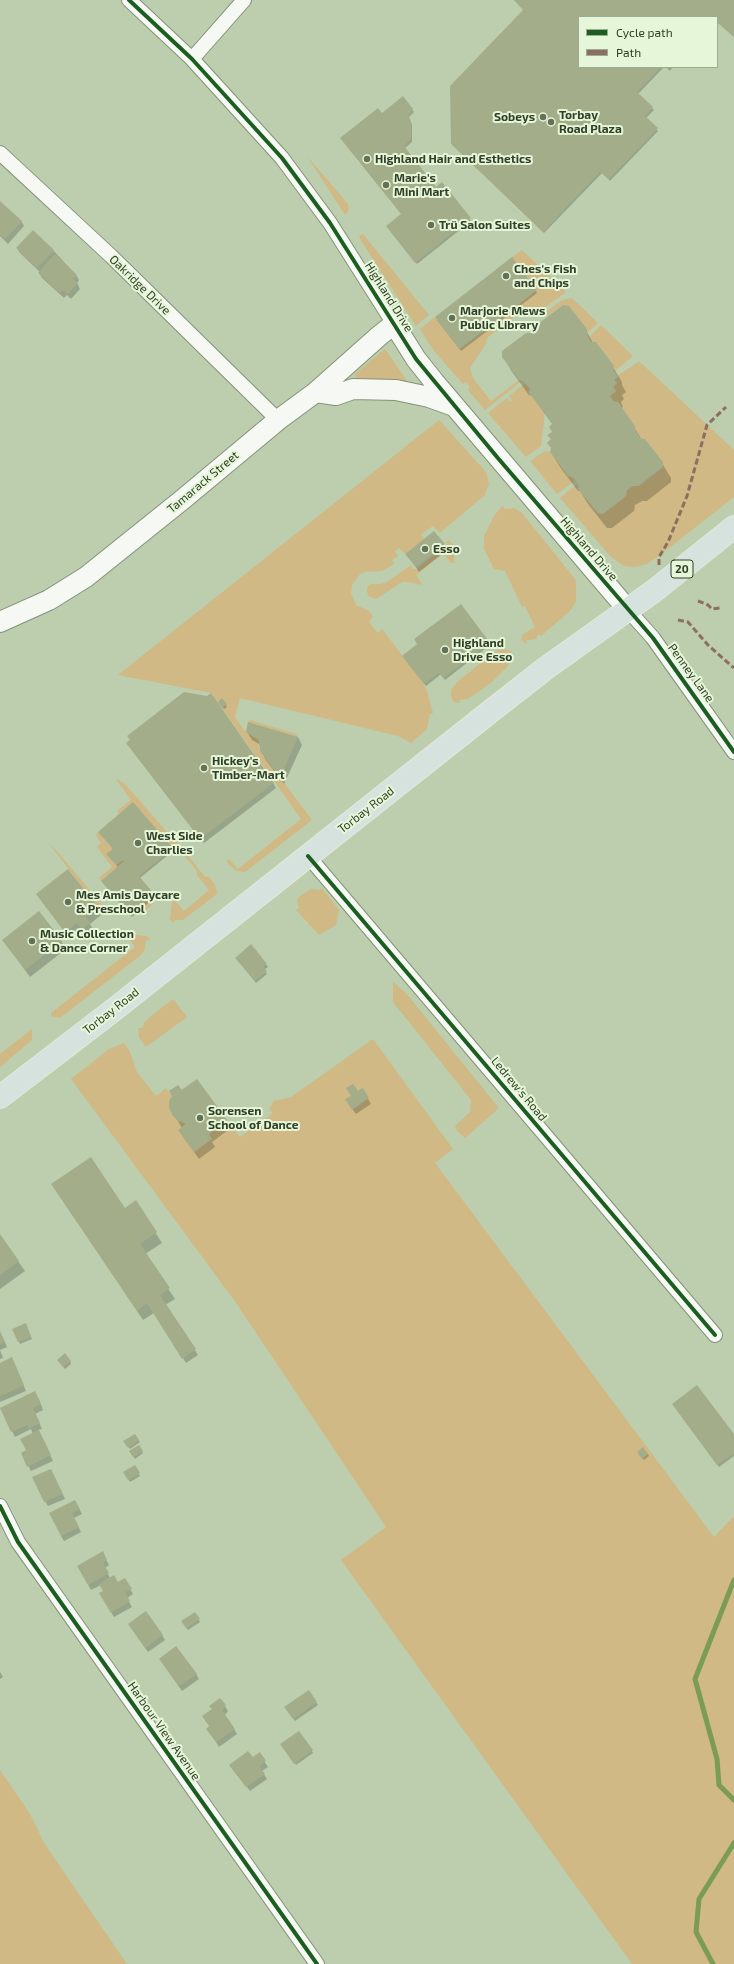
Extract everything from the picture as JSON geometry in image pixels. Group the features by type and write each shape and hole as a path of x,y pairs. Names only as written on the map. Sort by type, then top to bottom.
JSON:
{"main road":[{"name":"Torbay Road","path":"0,1098 546,668 628,610 734,527"}],"street":[{"name":"Highland Drive","path":"129,0 192,58 229,101 273,147 301,181 334,229 416,359 628,610"},
{"path":"192,58 244,0"},
{"name":"Oakridge Drive","path":"0,153 111,256 278,420"},
{"name":"Tamarack Street","path":"0,622 49,600 86,577 278,420 316,392 394,324"},
{"path":"316,392 336,395 353,389 396,390 429,397 456,407"},
{"name":"Penney Lane","path":"628,610 653,638 734,752"},
{"name":"Ledrew's Road","path":"308,856 715,1335"},
{"name":"Harbour View Avenue","path":"0,1506 18,1542 317,1964"}],"shaded area":[{"path":"307,156 348,204 349,209 345,215"},
{"path":"363,234 429,315 416,326 362,242 359,236"},
{"path":"522,250 566,292 533,316 526,308 487,338 486,344 470,368 473,378 491,401 519,380 523,380 485,410 468,390 470,387 466,382 463,384 434,351 420,329 435,317 460,349 537,290 512,257"},
{"path":"572,298 598,323 586,334 587,329 569,306 563,305 547,316 545,313 562,300"},
{"path":"601,325 633,356 614,372 614,366 596,342 591,342 588,338"},
{"path":"385,349 407,381 408,385 358,381 356,379 355,374"},
{"path":"640,362 734,450 734,497 660,555 647,564 635,567 624,566 611,557 560,498 577,484 578,489 598,513 603,514 627,490 633,486 639,486 663,467 663,462 645,439 640,438 635,430 635,426 618,402 613,401 610,396 615,391 613,387 616,383 614,380 617,376"},
{"path":"525,383 530,389 529,393 545,413 541,446 526,457 488,413 507,398 510,402 512,400 509,396"},
{"path":"439,420 486,472 489,484 485,493 486,494 440,533 433,526 421,534 424,539 405,554 399,548 395,551 398,556 392,560 394,564 382,571 365,572 360,574 352,585 351,593 356,605 369,611 373,616 369,622 378,633 382,629 424,684 433,713 430,714 427,729 411,743 398,736 240,698 235,717 246,732 259,740 258,745 260,751 312,820 245,872 237,871 228,864 227,860 230,860 238,869 301,819 211,693 118,675"},
{"path":"545,451 550,452 575,481 557,494 530,461"},
{"path":"503,506 505,509 514,508 522,513 576,580 576,601 571,610 541,636 539,634 536,637 537,639 527,640 526,644 521,640 522,635 535,627 525,606 522,607 505,571 494,569 484,549 484,536 494,516"},
{"path":"449,540 452,543 455,563 451,563 443,554 416,575 423,585 402,582 376,599 368,596 368,586 371,584 381,584 387,582 411,565 413,569 417,569 447,544 446,542"},
{"path":"505,649 512,652 509,655 512,660 507,667 492,682 468,699 460,700 459,703 454,702 451,697 451,690 457,682 495,651"},
{"path":"250,720 296,734 298,737 248,722"},
{"path":"116,779 124,783 173,839 174,838 205,877 209,877 215,885 217,894 183,920 175,920 173,923 170,920 172,902 175,901 184,911 209,890 197,875 197,871 177,847 176,846 173,848 133,803 119,814 117,811 131,800"},
{"path":"98,832 113,849 107,854 116,865 123,860 124,861 101,881 99,878 112,867 97,847 101,843 96,835"},
{"path":"48,842 57,851 104,907 100,910"},
{"path":"322,888 339,910 336,925 319,935 296,910 299,908 297,900 299,897 311,889 320,890"},
{"path":"154,894 153,904 140,915 130,915"},
{"path":"132,934 149,937 150,940 146,940 145,949 141,955 60,1018 51,1016 51,1013 135,947 129,938"},
{"path":"393,982 406,993 499,1108 465,1138 457,1131 455,1126 470,1112 471,1100 393,1002"},
{"path":"173,999 187,1017 149,1045 145,1046 139,1037 138,1028 142,1028 151,1016"},
{"path":"32,1029 32,1040 0,1067 0,1054"},
{"path":"373,1039 453,1149 435,1163 714,1537 734,1516 734,1964 632,1964 341,1560 386,1527 234,1300 71,1079 109,1049 124,1043 130,1052 137,1072 156,1096 166,1088 172,1096 169,1101 169,1108 172,1115 177,1120 186,1124 178,1130 209,1134 227,1120 240,1137 273,1113 269,1109 274,1101 291,1097"},
{"path":"0,1770 30,1814 44,1843 127,1964 0,1964"}],"building":[{"name":"Torbay Road Plaza","path":"514,0 734,0 734,37 718,23 718,16 578,16 578,68 660,68 637,92 653,107 645,116 658,128 609,179 600,172 543,232 451,144 450,86 523,10"},
{"path":"403,96 413,109 408,115 411,121 411,139 404,146 436,187 442,182 471,218 415,263 386,226 401,214 340,138 378,108 382,113"},
{"path":"0,201 22,221 5,239 0,235"},
{"path":"33,230 54,250 37,268 16,248"},
{"path":"55,254 77,275 73,279 78,283 68,294 63,290 60,293 38,273"},
{"path":"512,257 537,290 459,349 435,317"},
{"path":"563,305 569,306 587,329 587,336 591,342 596,342 614,366 613,371 618,377 614,380 617,383 613,387 616,391 610,396 613,401 618,402 635,426 635,430 640,438 645,439 663,462 663,467 638,486 633,486 627,490 626,496 603,514 598,513 578,489 579,485 573,477 568,476 550,452 551,448 547,443 551,439 547,435 552,432 549,427 553,423 529,393 530,389 524,382 519,380 502,357 502,351 526,333 532,333 539,329 539,323"},
{"name":"Esso","path":"434,531 445,544 416,567 405,554"},
{"name":"Highland Drive Esso","path":"461,604 490,643 443,678 439,673 424,684 402,656 417,644 414,639"},
{"name":"Hickey's Timber-Mart","path":"184,692 207,696 211,693 274,783 200,839 126,743 130,740 127,736"},
{"path":"222,698 227,704 222,708 218,702"},
{"path":"248,722 298,737 280,778 260,751 259,740 246,732"},
{"path":"133,802 173,848 139,876 154,894 130,915 101,881 124,861 123,860 116,865 106,854 113,849 98,832"},
{"name":"Mes Amis Daycare & Preschool","path":"68,869 98,907 85,916 91,923 82,929 77,923 65,932 36,894"},
{"name":"Music Collection & Dance Corner","path":"39,911 62,941 25,970 2,940"},
{"path":"251,944 267,964 263,967 267,971 255,981 235,958"},
{"name":"Sorensen School of Dance","path":"197,1079 227,1120 209,1134 212,1139 194,1152 178,1130 186,1124 177,1120 172,1115 169,1108 169,1101 172,1096 169,1091 178,1085 182,1090"},
{"path":"353,1084 358,1091 363,1088 369,1098 352,1110 345,1099 351,1096 346,1088"},
{"path":"91,1157 125,1208 136,1200 157,1232 140,1244 170,1288 160,1295 196,1349 182,1359 147,1303 137,1311 51,1184"},
{"path":"0,1234 19,1261 0,1275"},
{"path":"26,1323 31,1337 18,1342 12,1329"},
{"path":"0,1331 5,1342 0,1344"},
{"path":"65,1353 71,1361 63,1367 57,1360"},
{"path":"12,1357 24,1385 0,1396 0,1363"},
{"path":"697,1385 734,1434 734,1453 717,1465 672,1404"},
{"path":"35,1391 41,1404 33,1408 40,1423 29,1428 27,1425 11,1432 0,1408"},
{"path":"39,1430 51,1455 27,1467 21,1453 26,1450 20,1439"},
{"path":"135,1434 139,1440 128,1448 123,1441"},
{"path":"139,1445 143,1451 133,1457 129,1451"},
{"path":"643,1447 648,1454 642,1459 637,1452"},
{"path":"135,1465 140,1473 128,1480 123,1472"},
{"path":"51,1469 63,1494 44,1502 32,1477"},
{"path":"75,1500 80,1509 72,1513 79,1527 61,1536 49,1513"},
{"path":"103,1551 107,1560 103,1563 109,1573 88,1585 77,1566"},
{"path":"114,1575 118,1582 125,1578 132,1589 125,1592 130,1601 111,1613 99,1593 103,1591 99,1584"},
{"path":"146,1611 163,1635 145,1648 128,1624"},
{"path":"195,1612 200,1619 186,1628 181,1621"},
{"path":"176,1646 197,1674 179,1686 159,1659"},
{"path":"309,1690 317,1702 293,1719 284,1707"},
{"path":"220,1698 226,1705 222,1710 235,1729 216,1742 206,1729 209,1726 202,1716 212,1709 209,1706"},
{"path":"299,1731 313,1750 294,1764 280,1744"},
{"path":"248,1751 253,1757 260,1752 266,1761 259,1766 265,1774 246,1787 229,1765"}],"waterway":[{"path":"734,1580 695,1679 717,1759 719,1785 734,1800"},
{"path":"713,1964 696,1932 699,1899 734,1843"}],"marked path":[{"path":"659,565 659,557 668,542 687,496 707,425 726,407"},
{"path":"698,601 708,605 712,609 720,608"},
{"path":"678,620 688,622 708,645 734,668"}],"cycle path":[{"path":"129,0 192,59 282,158 330,223 416,359 497,457 653,638 734,752"},
{"path":"308,856 715,1335"},
{"path":"0,1506 18,1542 317,1964"}],"place":[{"name":"Sobeys","path":"543,117"},
{"name":"Torbay Road Plaza","path":"551,122"},
{"name":"Highland Hair and Esthetics","path":"367,159"},
{"name":"Marie's Mini Mart","path":"386,185"},
{"name":"Trü Salon Suites","path":"431,225"},
{"name":"Ches's Fish and Chips","path":"506,276"},
{"name":"Marjorie Mews Public Library","path":"452,318"},
{"name":"Esso","path":"425,549"},
{"name":"Highland Drive Esso","path":"445,650"},
{"name":"Hickey's Timber-Mart","path":"204,768"},
{"name":"West Side Charlies","path":"138,843"},
{"name":"Mes Amis Daycare & Preschool","path":"68,902"},
{"name":"Music Collection & Dance Corner","path":"32,941"},
{"name":"Sorensen School of Dance","path":"200,1118"}]}
